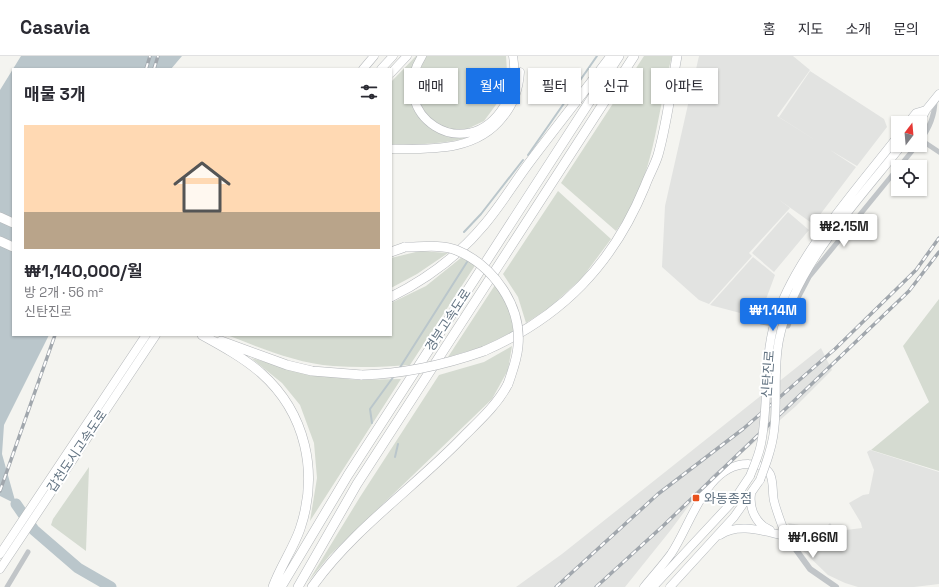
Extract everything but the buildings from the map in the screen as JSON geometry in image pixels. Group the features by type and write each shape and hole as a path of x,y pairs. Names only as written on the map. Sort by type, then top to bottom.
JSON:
{"highway":[{"path":"392,296 415,285 445,263 469,242 486,224 506,193 611,56"},
{"name":"경부고속도로","path":"281,587 348,475 619,56"},
{"name":"경부고속도로","path":"298,587 357,484 634,56"},
{"path":"210,336 287,365 312,371 362,375 389,374 458,361 484,351 524,331 566,301 593,274 618,237 636,206 658,155 677,56"},
{"path":"0,217 12,223"},
{"path":"0,241 12,247"},
{"path":"312,587 321,574 365,528 450,451 500,398 508,384 515,364 518,345 517,327 513,309 495,276 479,263 456,250 434,247 405,247 392,252"},
{"path":"204,336 226,349 260,373 277,389 292,409 307,451 310,479 308,501 300,529 273,587"}],"main road":[{"path":"364,68 374,56"},
{"path":"382,68 393,56"},
{"path":"392,72 407,56"},
{"path":"422,56 417,64 413,78 412,91 415,104 423,116 434,127 455,134 477,131 487,126 500,112 512,86 515,66 513,56"},
{"path":"392,149 456,146 479,138 490,132 506,114 515,97 519,75 518,56"},
{"path":"923,116 937,96"},
{"path":"914,116 916,113 926,110"},
{"name":"신탄진로","path":"653,587 734,500 750,476 761,445 770,340 781,304 791,282 819,238 891,145"},
{"name":"신탄진로","path":"670,587 714,539 751,494 760,480 766,464 774,430 776,361 779,340 788,306 804,274 825,244 897,152"},
{"name":"갑천도시고속도로","path":"44,494 145,336"},
{"name":"갑천도시고속도로","path":"0,554 17,534 155,336"},
{"path":"644,587 672,552 702,496 723,473 732,468 746,464 755,464 766,469 772,481 774,501 786,536"},
{"path":"751,494 751,507 758,522 764,527 786,536"},
{"path":"714,539 724,533 744,528 786,536"},
{"name":"갑천도시고속도로","path":"0,569 17,534"}],"street":[{"path":"927,129 935,111 937,96"},
{"path":"927,145 939,152"},
{"path":"905,160 911,152"},
{"path":"761,322 788,326 798,298 809,277 891,177"},
{"path":"786,536 810,569 836,587"},
{"path":"7,587 28,552"}],"shaded area":[{"path":"21,56 182,56 172,68 14,68"},
{"path":"416,56 418,56 414,68 404,68"},
{"path":"426,56 506,56 507,68 466,68 466,104 497,104 484,121 465,130 445,129 428,119 420,104 458,104 458,68 420,68"},
{"path":"644,56 672,56 669,68 651,68 651,104 662,104 653,147 639,191 629,212 616,231 561,183 613,104 643,104 643,68 636,68"},
{"path":"699,56 793,56 810,70 777,116 820,143 779,117 810,71 884,119 887,127 857,166 830,150 856,167 813,224 778,199 790,208 749,253 752,256 709,304 699,300 662,267 665,206 688,104 718,104 718,68 696,68"},
{"path":"404,68 404,104 418,104 433,127 474,136 454,141 392,144 392,81"},
{"path":"12,71 12,336 48,336 4,425 2,454 16,504 0,496 0,90"},
{"path":"558,191 611,239 582,278 549,308 526,323 518,297 503,274"},
{"path":"788,212 809,230 774,272 752,253"},
{"path":"420,251 448,253 417,274 392,287 392,258"},
{"path":"462,257 476,264 410,365 362,367 333,366 306,362 230,336 392,336 392,303 426,286"},
{"path":"753,257 775,275 759,318 710,305"},
{"path":"495,285 510,310 514,331 482,347 448,357"},
{"path":"939,299 939,471 871,450 929,402 903,346"},
{"path":"512,346 508,370 492,399 330,555 308,582 360,497 439,375 484,362"},
{"path":"821,348 832,370 796,406 725,468 693,500 625,587 516,587 562,554"},
{"path":"251,358 309,374 356,380 401,379 310,521 317,478 314,443 300,405 282,383"},
{"path":"870,450 939,472 939,584 914,587 858,587 828,575 800,548 788,523 812,527 812,530 821,532 830,523 834,528 846,530 862,528 861,523 849,503 863,495 869,494 874,470 867,452"},
{"path":"89,467 86,551 51,525 53,519"}],"waterway":[{"path":"528,155 597,56"},
{"path":"464,232 481,214 523,160"},
{"path":"399,369 467,262"},
{"path":"372,423 370,409 394,376"},
{"path":"395,457 398,444"},
{"path":"16,504 34,530 78,568 111,587"}],"railway":[{"path":"146,68 150,56"},
{"path":"154,68 158,56"},
{"path":"556,587 658,494 743,429 835,349 916,270 939,238"},
{"path":"596,587 664,525 909,291 939,252"},
{"path":"0,491 55,336"}],"place":[{"name":"와동종점","path":"696,498"}]}
